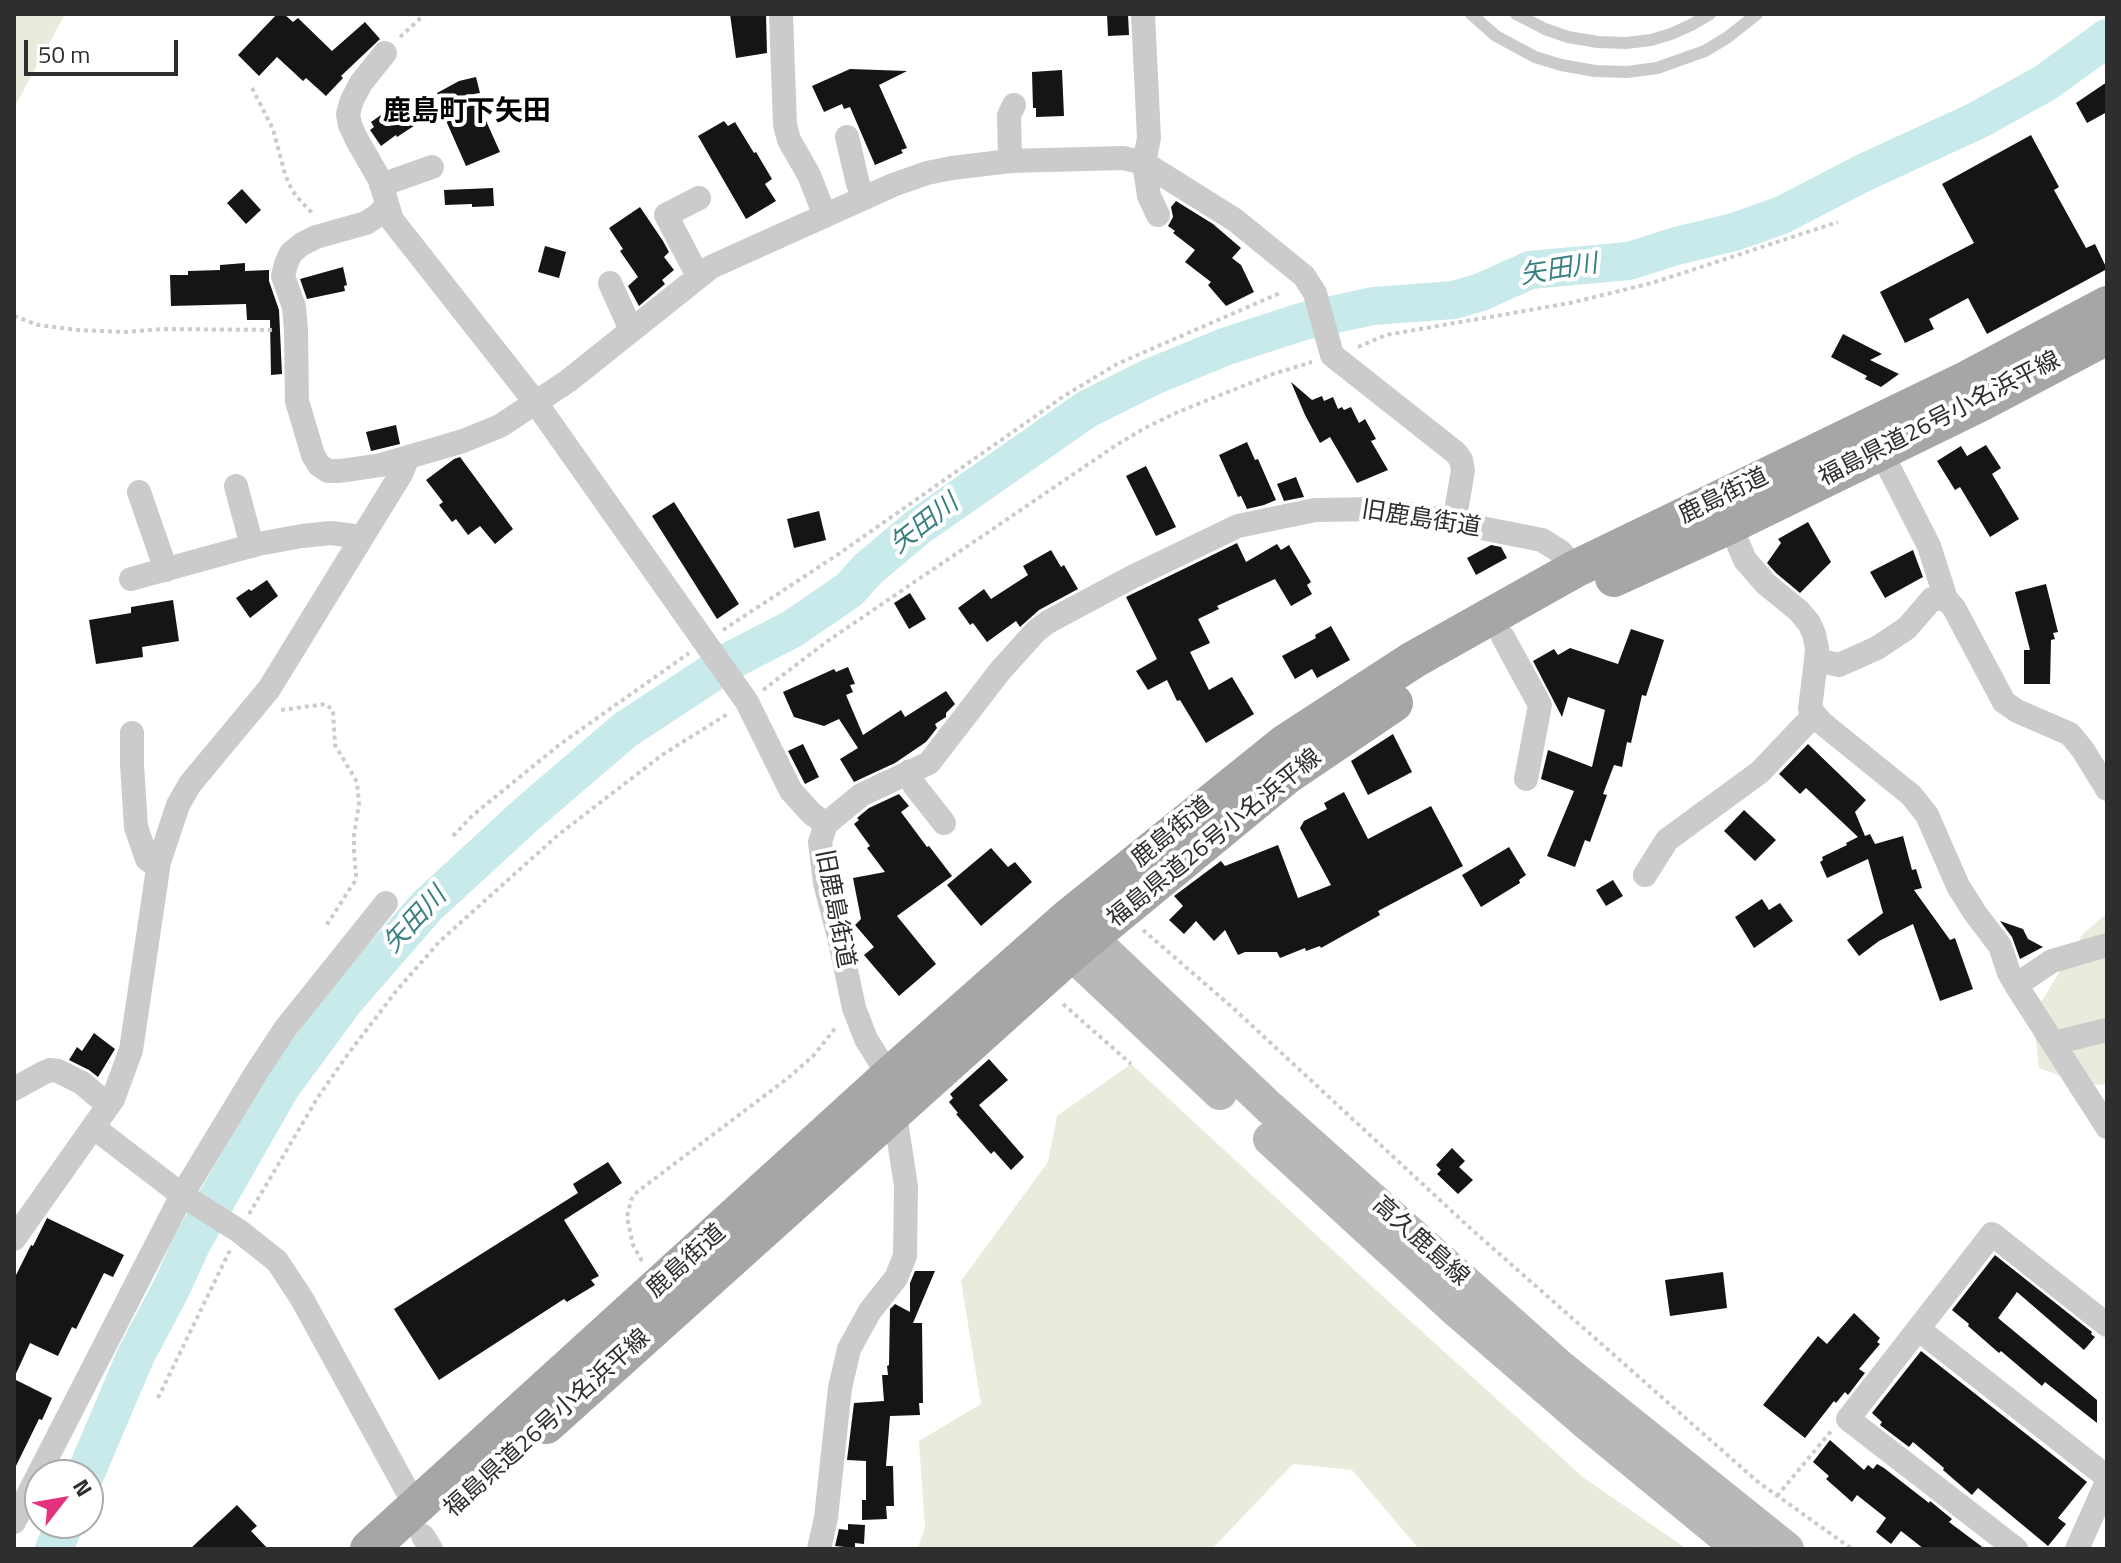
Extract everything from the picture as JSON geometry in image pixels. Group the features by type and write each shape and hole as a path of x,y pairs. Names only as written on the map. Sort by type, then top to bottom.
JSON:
{"main road":[{"name":"鹿島街道","path":"1070,936 1284,744 1413,660 1575,569 1968,379 2107,305"},
{"name":"福島県道26号小名浜平線","path":"420,1535 892,1093 1070,936 1286,776 1423,683 1503,637 1614,578 1980,403 2107,336"},
{"name":"高久鹿島線","path":"1070,936 1457,1311 1740,1549"},
{"name":"高久鹿島線","path":"1070,936 1270,1108 1548,1356 1787,1549"},
{"name":"鹿島街道","path":"369,1549 420,1535 663,1284 892,1093"}],"street":[{"path":"781,14 785,125 825,216"},
{"path":"1143,14 1149,138 1144,163 1149,196 1158,215"},
{"path":"385,53 361,83 348,114 392,220 536,403 747,702 791,791 826,824"},
{"path":"1010,161 1009,115 1014,105"},
{"path":"329,112 350,125"},
{"path":"847,137 855,175 865,198"},
{"path":"432,167 384,195 378,215 366,223 302,244 291,253 286,264 283,276 294,307 296,330 297,401 308,441 319,465 328,471 381,465 463,441 500,426 568,381 698,276 723,261 927,173 1010,161 1123,158 1144,163 1235,220 1297,269 1315,293 1332,355 1461,460 1463,470 1454,523"},
{"path":"698,276 666,215 699,198"},
{"path":"610,283 631,330"},
{"path":"1880,450 1929,546 1946,599 1954,608 2004,702 2017,711 2070,734 2107,789"},
{"path":"14,1239 113,1099 131,1050 158,867 178,805 190,784 282,669 401,474 408,457"},
{"path":"236,486 252,546"},
{"path":"139,492 166,570"},
{"name":"旧鹿島街道","path":"819,1549 826,1518 840,1388 849,1349 870,1311 896,1278 905,1256 906,1186 892,1093 854,1008 825,883 820,842 826,824 861,795 929,763 1000,671 1048,622 1238,526 1315,510 1380,509 1542,540 1561,552 1575,569"},
{"path":"1730,525 1745,560 1799,611 1814,634 1817,648 1810,709 1911,795 1927,815 1958,886 2000,946 2016,985 2107,1127"},
{"path":"131,579 252,546 302,536 331,533 362,537"},
{"path":"1816,660 1839,665 1877,648 1907,628 1932,599 1946,599"},
{"path":"1503,637 1540,705 1526,779"},
{"path":"1645,875 1667,840 1760,772 1814,715"},
{"path":"132,733 136,827 147,859 158,867"},
{"path":"910,771 914,785 944,823"},
{"path":"14,1522 182,1195 285,1029 386,903"},
{"path":"2016,985 2052,961 2107,945"},
{"path":"2053,1043 2107,1030"},
{"path":"14,1089 50,1070 58,1071 82,1083 108,1105"},
{"path":"93,1127 182,1195 239,1231 277,1261 302,1299 420,1535"},
{"path":"2016,1549 1848,1419 1992,1234 2107,1325"},
{"path":"1918,1329 2107,1479 2077,1549"}],"lane":[{"path":"1471,14 1496,36 1535,57 1595,71 1627,72 1657,68 1705,51 1757,14"},
{"path":"1516,14 1568,37 1626,43 1671,34 1710,14"}],"path":[{"path":"385,53 425,14"},
{"path":"252,88 273,129 289,184 320,223 325,235"},
{"path":"158,1398 239,1231 318,1097 397,990 440,941 558,835 662,755 747,702 829,640 1115,446 1178,412 1273,374 1350,351 1386,335 1570,303 1640,286 1838,222"},
{"path":"453,836 473,815 559,745 1074,390 1117,364 1280,293"},
{"path":"14,316 38,325 79,330 296,330"},
{"path":"255,706 275,711 326,704 333,711 335,745 357,782 359,804 354,835 355,881 326,926"},
{"path":"1158,941 1470,1228 1758,1482 1852,1549"},
{"path":"663,1284 643,1263 633,1245 627,1217 631,1200 637,1192 813,1056 840,1022 851,994"},
{"path":"1063,1004 1131,1064"},
{"path":"1777,1496 1840,1420 1848,1419"}],"shaded area":[{"path":"14,14 65,14 14,108"},
{"path":"2107,913 2107,1085 2080,1083 2039,1068 2033,1015 2083,934"},
{"path":"1131,1064 1584,1478 1687,1549 1419,1549 1352,1470 1293,1464 1212,1549 917,1549 925,1528 919,1441 981,1404 961,1281 1048,1162 1057,1116"}],"building":[{"path":"277,14 284,14 293,22 298,18 332,51 365,22 380,39 341,76 343,78 326,96 306,78 303,81 277,57 259,76 238,55"},
{"path":"730,14 766,14 767,53 736,58"},
{"path":"1107,14 1128,14 1129,35 1108,36"},
{"path":"850,69 907,71 879,85 907,148 901,150 903,153 875,165 850,107 844,109 842,104 824,112 812,86"},
{"path":"1062,70 1064,116 1036,117 1032,72"},
{"path":"476,77 480,93 474,94 500,152 466,166 436,98 439,96 437,93 459,81"},
{"path":"2107,82 2107,112 2087,123 2076,103"},
{"path":"404,99 420,122 381,146 370,130 374,127 371,122"},
{"path":"724,121 728,126 735,122 772,179 765,184 776,201 746,219 698,136"},
{"path":"2031,135 2059,187 2054,190 2086,248 2095,244 2107,269 1987,334 1968,298 1929,319 1934,329 1905,343 1880,292 1974,243 1942,184"},
{"path":"493,188 494,206 445,205 444,190"},
{"path":"242,189 261,210 246,224 227,203"},
{"path":"1176,201 1213,224 1241,248 1232,258 1241,265 1254,292 1226,306 1208,285 1211,282 1185,262 1195,250 1168,226 1173,217 1171,207"},
{"path":"640,207 669,252 664,257 674,270 662,280 665,284 639,306 628,286 638,277 609,228"},
{"path":"545,246 566,252 559,278 538,272"},
{"path":"245,263 245,271 269,270 269,281 279,310 282,374 271,375 270,320 247,320 246,304 171,306 170,275 220,270 220,265"},
{"path":"343,267 347,285 344,286 345,291 307,299 300,279"},
{"path":"1843,334 1882,354 1870,360 1899,374 1881,387 1831,357"},
{"path":"1291,382 1312,400 1322,396 1324,401 1333,397 1338,409 1351,407 1359,423 1365,419 1376,439 1371,441 1388,470 1357,483 1330,437 1320,443"},
{"path":"396,425 400,444 371,451 366,432"},
{"path":"1247,442 1276,500 1247,509 1241,496 1238,497 1219,455"},
{"path":"1986,445 2001,468 1992,474 2019,519 1990,537 1960,487 1955,490 1937,461 1961,446 1967,456"},
{"path":"460,457 513,529 495,544 480,526 468,535 456,519 452,522 439,505 443,502 426,480"},
{"path":"1146,466 1176,527 1156,536 1126,476"},
{"path":"1296,477 1304,497 1284,501 1277,484"},
{"path":"674,502 739,604 717,619 652,516"},
{"path":"819,511 826,540 794,548 787,519"},
{"path":"1808,522 1831,562 1800,593 1767,563 1781,543 1778,539"},
{"path":"1237,543 1246,562 1277,544 1281,550 1289,545 1311,582 1307,585 1312,594 1291,606 1275,579 1217,606 1219,609 1198,619 1210,643 1190,652 1209,690 1232,677 1254,714 1206,743 1180,700 1177,701 1167,680 1148,690 1136,671 1157,659 1126,597"},
{"path":"1491,545 1501,547 1507,558 1476,575 1467,558"},
{"path":"1051,550 1078,589 1039,610 1020,627 1016,621 987,642 958,608 984,589 991,599 1028,575 1023,566"},
{"path":"1913,550 1923,577 1885,598 1870,572"},
{"path":"267,580 278,596 250,618 236,598"},
{"path":"2046,584 2058,632 2053,633 2055,639 2051,640 2050,684 2024,684 2024,650 2030,650 2015,592"},
{"path":"910,593 926,619 909,629 894,603"},
{"path":"173,600 179,641 142,647 143,657 96,664 89,620 131,613 131,607"},
{"path":"1331,626 1350,660 1317,678 1312,669 1295,679 1282,656 1316,638 1315,635"},
{"path":"1631,629 1664,640 1646,696 1642,695 1622,767 1614,765 1590,842 1585,840 1575,867 1547,856 1574,791 1541,779 1548,750 1592,767 1605,710 1568,697 1562,717 1533,661 1554,649 1558,655 1570,648 1618,664"},
{"path":"848,667 855,684 850,685 853,692 846,695 863,735 901,710 905,717 946,691 955,704 946,717 935,724 937,728 926,742 895,763 854,782 840,759 858,748 839,719 824,726 794,717 783,692 834,669 836,672"},
{"path":"1393,734 1412,772 1368,795 1351,761"},
{"path":"803,744 819,777 805,784 788,751"},
{"path":"1808,744 1866,800 1855,812 1865,836 1870,834 1875,844 1903,836 1912,870 1916,869 1922,888 1914,890 1950,940 1955,938 1973,989 1940,1001 1913,924 1879,941 1859,956 1847,940 1883,913 1868,859 1827,878 1820,862 1822,857 1858,837 1806,788 1800,794 1779,774"},
{"path":"1344,792 1368,839 1431,806 1463,866 1378,911 1380,915 1321,948 1306,951 1305,948 1280,958 1277,952 1245,952 1238,955 1225,930 1214,941 1196,921 1184,934 1169,920 1183,906 1174,896 1221,861 1225,866 1278,845 1298,898 1331,885 1300,828 1304,821 1327,809 1324,803"},
{"path":"899,794 909,806 901,812 952,876 897,916 936,964 899,996 864,955 874,947 855,925 861,919 853,878 885,872 854,824 859,820 857,818 869,808"},
{"path":"1744,810 1776,840 1755,861 1724,831"},
{"path":"1509,847 1526,875 1519,880 1520,883 1481,907 1462,875"},
{"path":"991,848 1008,867 1015,862 1032,882 981,926 947,885"},
{"path":"1613,880 1623,896 1606,906 1596,890"},
{"path":"1762,899 1769,910 1780,903 1793,921 1754,948 1735,917"},
{"path":"2000,921 2023,929 2028,939 2043,947 2020,959 2012,937"},
{"path":"94,1033 115,1049 98,1077 69,1060 77,1047 82,1051"},
{"path":"989,1059 1008,1080 979,1105 1024,1157 1011,1170 994,1151 991,1154 949,1102 953,1098 950,1094"},
{"path":"1452,1148 1465,1161 1459,1167 1473,1180 1458,1194 1437,1174 1441,1170 1436,1165"},
{"path":"608,1162 622,1183 564,1220 599,1276 591,1280 595,1285 567,1302 564,1299 439,1380 394,1309 578,1193 573,1184"},
{"path":"47,1218 124,1255 113,1277 104,1273 76,1329 72,1327 58,1356 30,1343 14,1378 14,1279"},
{"path":"1995,1255 2092,1332 2095,1337 2084,1350 2017,1292 1998,1318 2097,1400 2097,1423 2045,1382 2042,1386 2001,1351 1999,1353 1952,1310"},
{"path":"915,1271 935,1271 913,1323 922,1323 923,1403 919,1403 920,1415 890,1416 886,1466 893,1466 894,1506 886,1506 887,1519 862,1520 862,1500 866,1500 866,1461 847,1460 854,1403 884,1401 882,1375 888,1375 890,1309 895,1304 910,1312 910,1283"},
{"path":"1723,1272 1727,1308 1670,1316 1665,1280"},
{"path":"1854,1313 1880,1338 1877,1342 1880,1344 1859,1369 1865,1373 1848,1395 1845,1392 1836,1403 1834,1401 1805,1438 1763,1405 1818,1336 1827,1344"},
{"path":"1921,1351 2087,1482 2058,1518 2066,1524 2048,1546 1978,1488 1972,1495 1913,1442 1909,1447 1880,1425 1882,1422 1872,1413"},
{"path":"14,1379 52,1398 14,1470"},
{"path":"1830,1440 1864,1470 1868,1465 1873,1469 1877,1464 1884,1468 1930,1501 1952,1519 1949,1522 1985,1549 1924,1549 1901,1531 1891,1544 1876,1532 1886,1518 1857,1495 1852,1502 1826,1479 1829,1476 1813,1462"},
{"path":"237,1505 257,1526 251,1531 268,1549 190,1549"},
{"path":"848,1524 865,1525 864,1544 855,1543 855,1548 835,1546 839,1529 848,1530"}],"waterway":[{"name":"矢田川","path":"92,1459 136,1355 192,1243 281,1087 346,999 427,906 625,730 730,661 792,629 849,590 868,569 918,527 1087,409 1151,377 1227,346 1304,321 1373,306 1454,300 1481,292 1530,270 1629,261 1734,232 1782,215 1863,173 1976,121 2045,83 2107,38"},
{"name":"矢田川","path":"54,1549 58,1539"}],"district":[{"name":"鹿島町下矢田","path":"467,113"}]}
